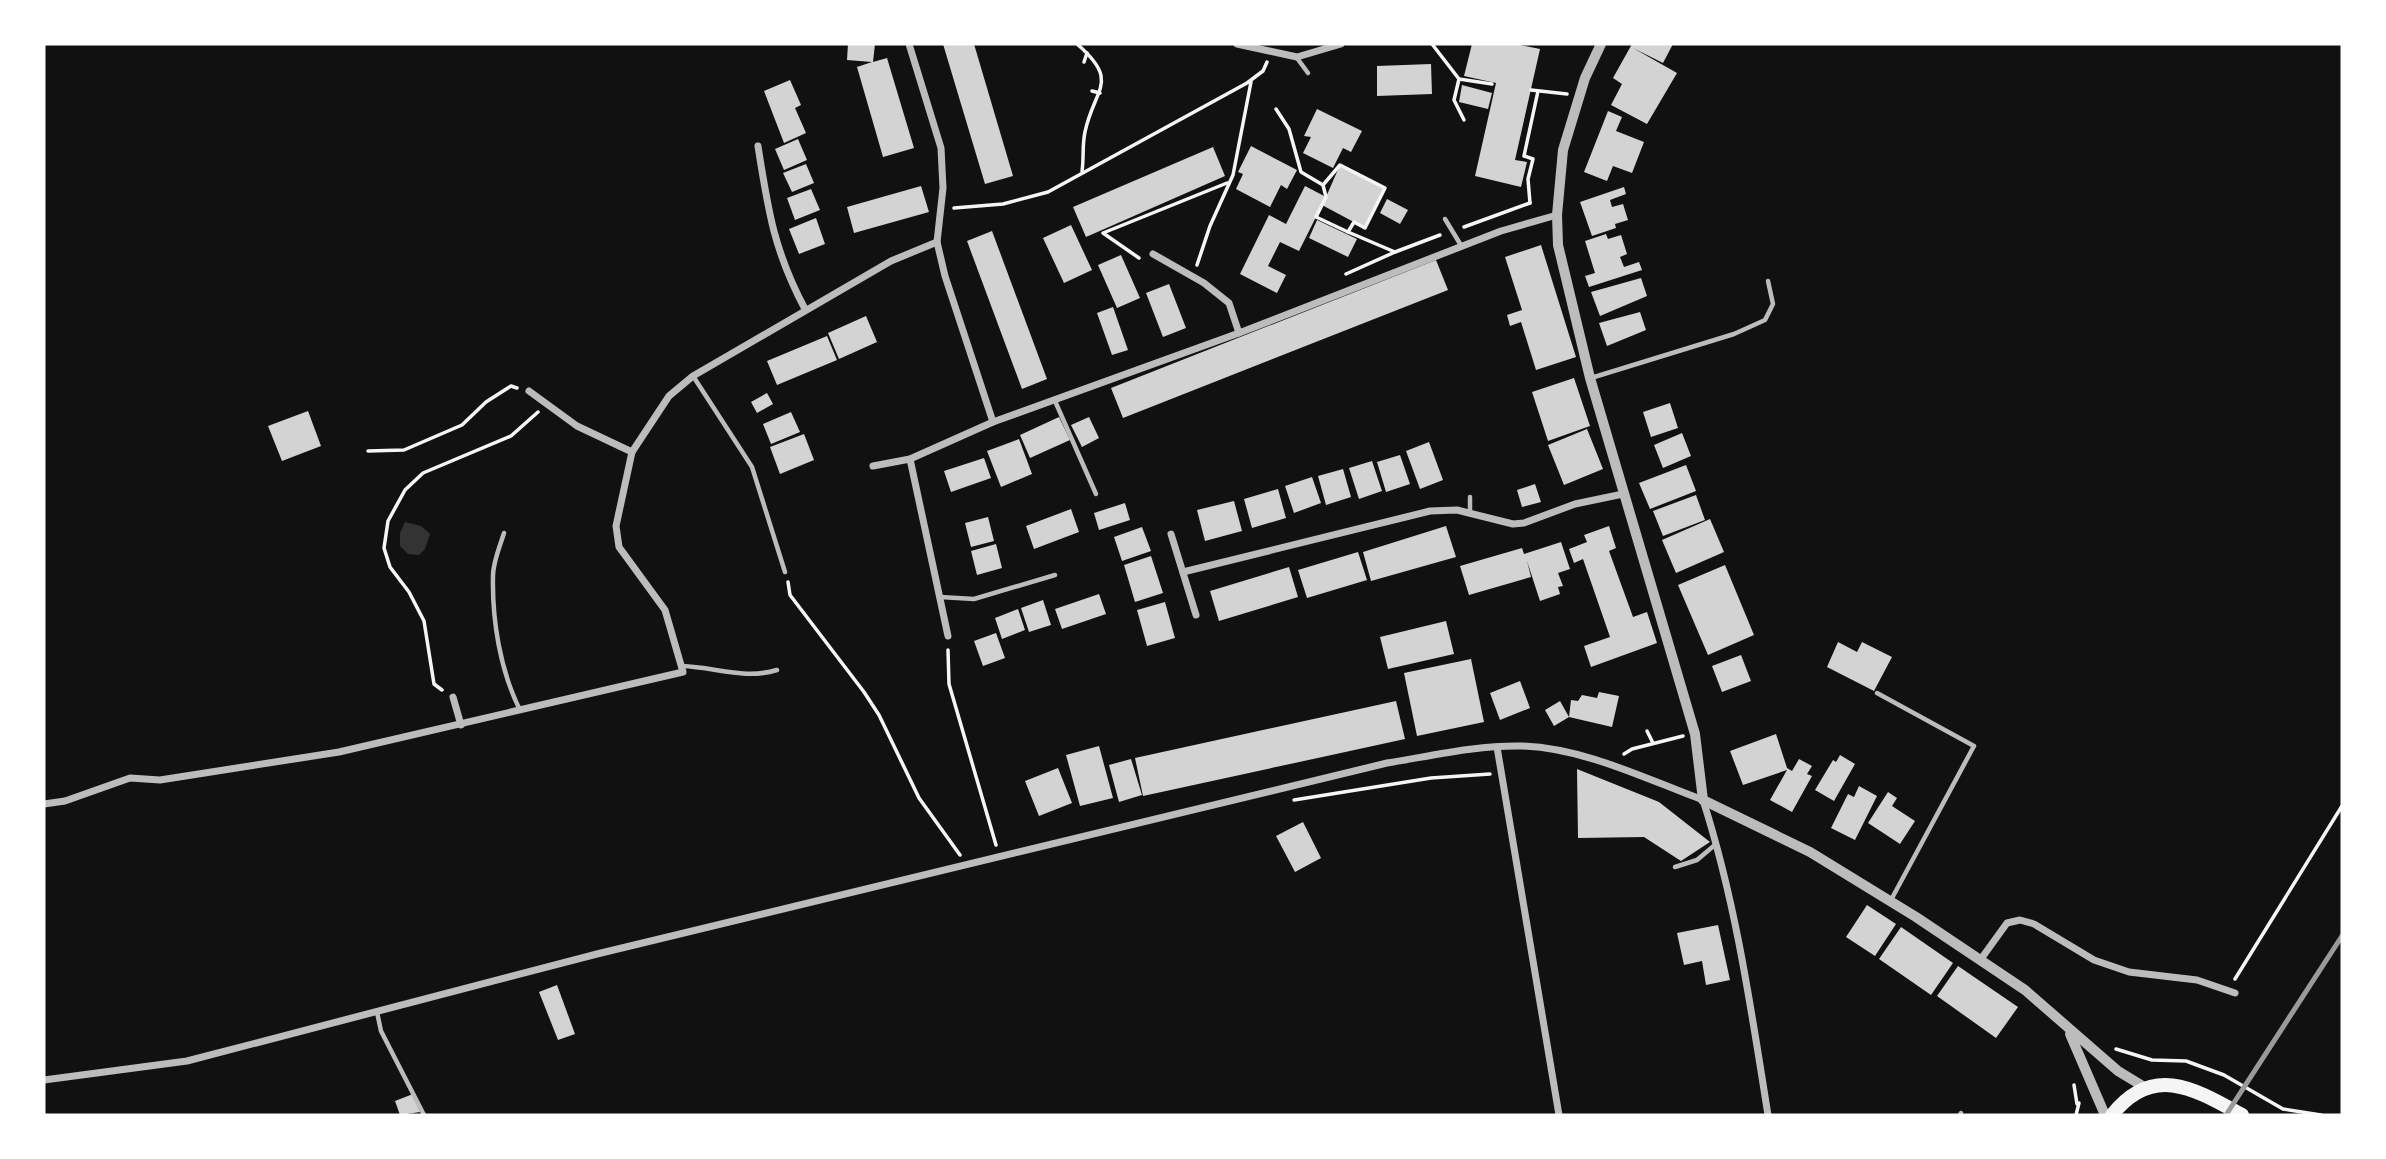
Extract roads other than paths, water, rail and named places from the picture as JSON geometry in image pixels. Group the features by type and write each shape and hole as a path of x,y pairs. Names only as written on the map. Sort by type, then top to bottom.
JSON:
{"highway":[{"path":"2112,1115 2132,1096 2146,1088 2176,1085 2207,1096 2242,1115"}],"street":[{"path":"909,44 942,148 941,209 937,242 945,276 993,422"},
{"path":"1237,44 1297,57 1341,44"},
{"path":"1601,44 1579,96 1563,150 1557,215 1558,246 1590,378 1695,734 1703,800 1717,844 1749,985 1769,1115"},
{"path":"758,146 771,231 785,273 805,309"},
{"path":"873,466 910,459 993,422 1239,333 1463,248 1501,230 1557,215"},
{"path":"44,804 65,801 130,778 160,780 326,754 683,672 665,610 619,547 616,526 632,452 669,396 693,376 891,261 937,242"},
{"path":"1153,254 1195,278 1228,303 1239,333"},
{"path":"529,391 577,426 632,452"},
{"path":"910,459 948,636"},
{"path":"1183,572 1430,511 1470,513 1513,524 1524,523 1575,504 1623,494"},
{"path":"1171,534 1196,615"},
{"path":"453,697 461,725"},
{"path":"1497,747 1559,1115"},
{"path":"44,1080 187,1061 623,947 1387,763 1497,747 1546,749 1606,765 1703,800 1776,834 1891,901 1981,959 2025,990 2118,1071 2146,1088"},
{"path":"1981,959 2007,923 2020,920 2035,923 2094,960 2129,972 2172,975 2232,992"},
{"path":"2069,1031 2105,1115"}],"lane":[{"path":"1297,57 1308,73"},
{"path":"1446,219 1463,248"},
{"path":"1590,378 1734,334 1765,320 1773,304 1768,281"},
{"path":"693,376 752,467 785,572"},
{"path":"1055,401 1096,494"},
{"path":"1470,497 1470,513"},
{"path":"504,533 492,573 508,686 520,711"},
{"path":"940,597 974,599 1055,575"},
{"path":"681,666 710,667 746,675 777,670"},
{"path":"1877,693 1974,746 1891,901"},
{"path":"1675,867 1697,859 1717,844"},
{"path":"377,1012 381,1031 424,1115"}],"railway":[{"path":"2226,1115 2342,936"}]}
